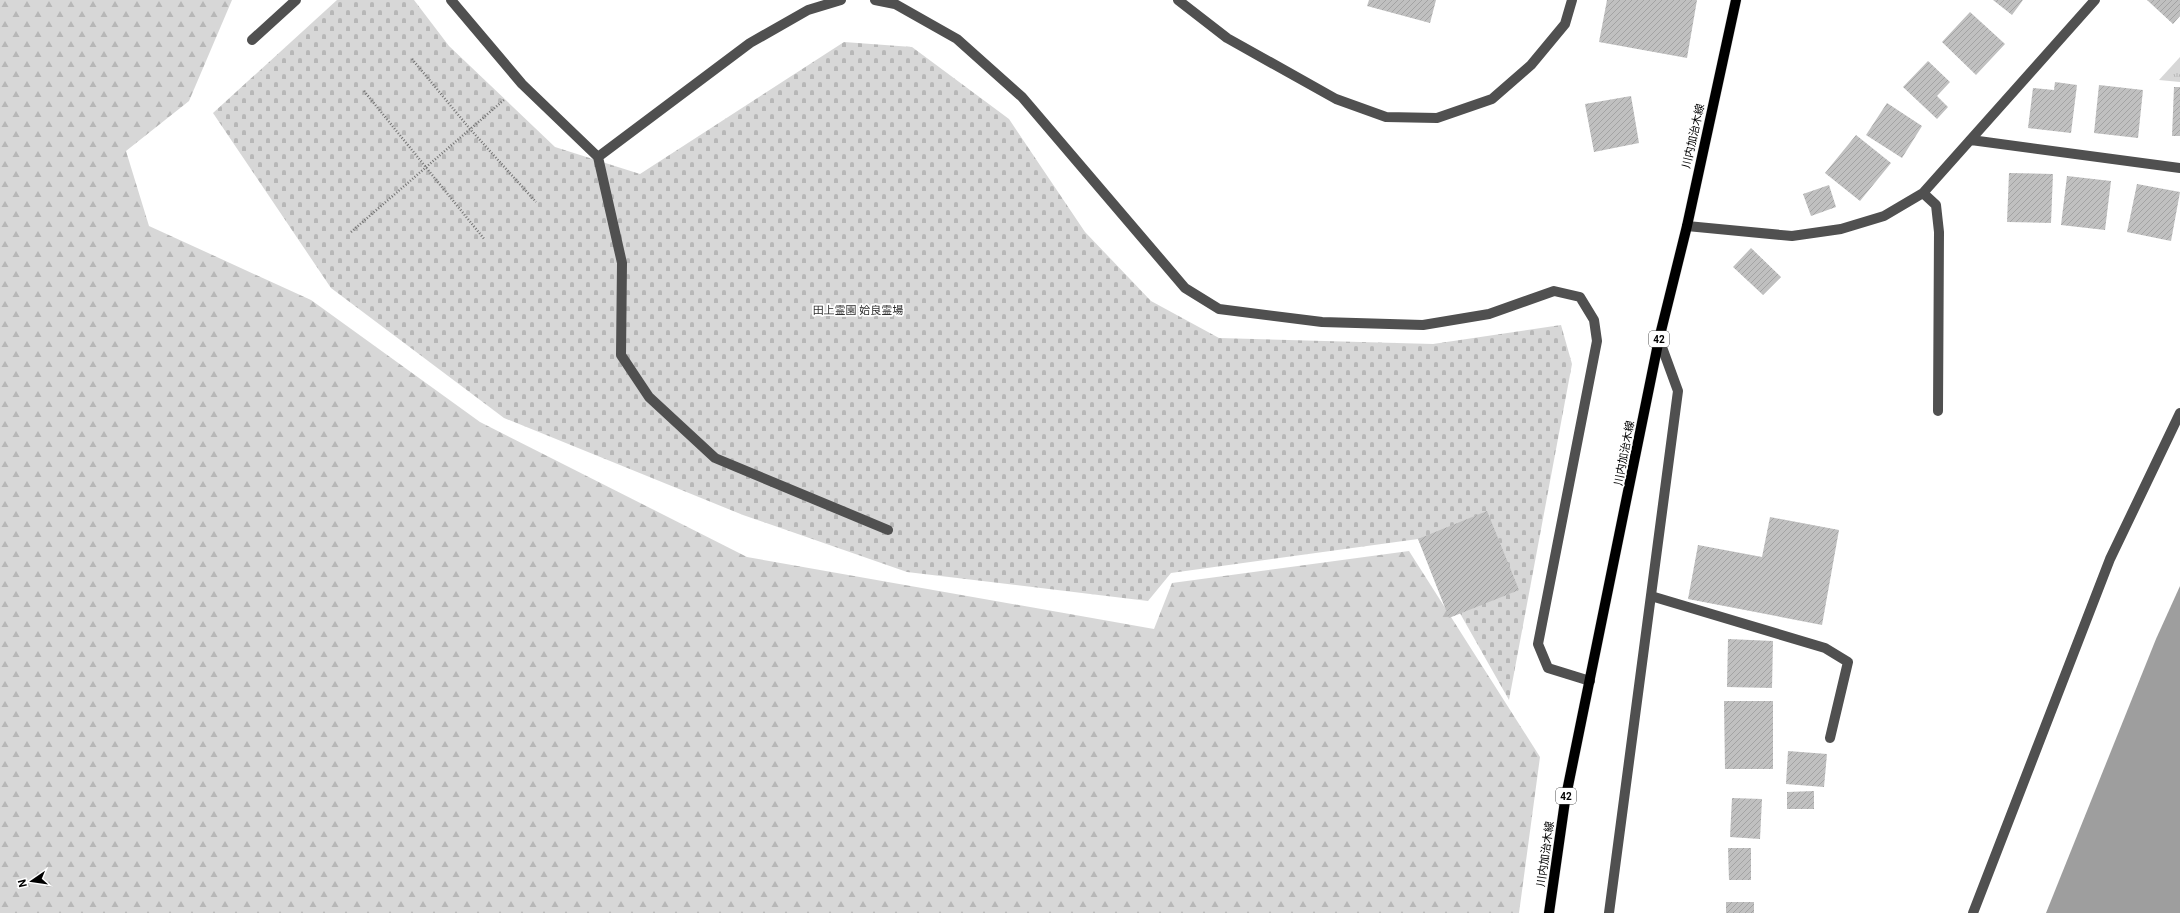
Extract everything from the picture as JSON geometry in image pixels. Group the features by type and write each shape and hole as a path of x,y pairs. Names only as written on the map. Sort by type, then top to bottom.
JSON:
{"main road":[{"name":"川内加治木線","path":"1549,913 1565,801 1659,339 1687,226 1736,0"}],"street":[{"path":"252,40 296,0"},
{"path":"451,0 522,84 598,157 622,263 621,355 649,397 716,458 888,530"},
{"path":"598,157 750,43 808,10 841,0"},
{"path":"875,0 895,4 957,39 1022,97 1185,288 1219,309 1322,322 1423,326 1489,314 1554,291 1580,297 1594,320 1596,341 1538,644 1548,668 1590,681"},
{"path":"1178,0 1227,38 1336,99 1386,117 1437,118 1492,99 1531,65 1564,24 1572,0"},
{"path":"1687,226 1792,236 1841,229 1884,216 1923,193 2095,0"},
{"path":"1971,140 2180,168"},
{"path":"1923,193 1936,206 1939,232 1938,411"},
{"path":"1610,913 1678,392 1659,339"},
{"path":"1973,913 2110,559 2180,413"},
{"path":"1651,596 1825,648 1848,662 1830,738"}],"path":[{"path":"412,59 470,129 536,202"},
{"path":"352,232 522,84"},
{"path":"364,91 485,240"}],"green space":[{"path":"0,0 232,0 189,101 126,151 149,226 311,300 480,422 747,557 1154,629 1172,583 1409,551 1540,757 1519,913 0,913"},
{"name":"田上霊園 姶良霊場","path":"337,0 414,0 449,46 555,147 640,174 844,42 912,47 1009,119 1085,232 1151,301 1219,338 1433,344 1561,325 1572,364 1509,700 1418,539 1171,573 1148,601 907,572 743,515 504,418 331,288 213,113"},
{"path":"2180,57 2180,82 2159,80"}],"shaded area":[{"path":"2180,586 2180,913 2046,913 2156,639"}],"building":[{"path":"1369,0 1436,0 1430,23 1367,6"},
{"path":"1607,0 1697,0 1687,58 1599,42"},
{"path":"1993,0 2023,0 2012,15"},
{"path":"2147,0 2180,0 2180,16 2173,24"},
{"path":"1970,12 2005,44 1976,75 1942,42"},
{"path":"1928,61 1950,82 1937,96 1948,107 1937,119 1903,87"},
{"path":"2055,82 2077,85 2071,133 2028,128 2033,88 2054,90"},
{"path":"2099,85 2143,90 2138,138 2094,133"},
{"path":"2174,87 2180,87 2180,136 2172,136"},
{"path":"1631,96 1639,143 1594,152 1585,104"},
{"path":"1887,103 1922,126 1902,158 1866,135"},
{"path":"1856,135 1891,163 1860,201 1825,173"},
{"path":"2009,173 2053,174 2051,223 2007,222"},
{"path":"2067,176 2111,181 2105,230 2061,225"},
{"path":"2137,184 2180,192 2171,241 2127,232"},
{"path":"1829,185 1836,207 1811,216 1803,194"},
{"path":"1751,248 1781,277 1763,295 1733,267"},
{"path":"1487,511 1519,590 1449,618 1418,539"},
{"path":"1770,517 1839,530 1822,625 1688,599 1698,545 1762,557"},
{"path":"1728,639 1773,641 1772,688 1727,687"},
{"path":"1724,701 1773,701 1773,769 1725,769"},
{"path":"1788,751 1827,754 1824,787 1786,784"},
{"path":"1814,791 1814,809 1787,809 1787,792"},
{"path":"1732,798 1762,799 1760,839 1730,837"},
{"path":"1728,848 1751,848 1751,880 1729,880"},
{"path":"1726,902 1754,902 1754,913 1726,913"}]}
